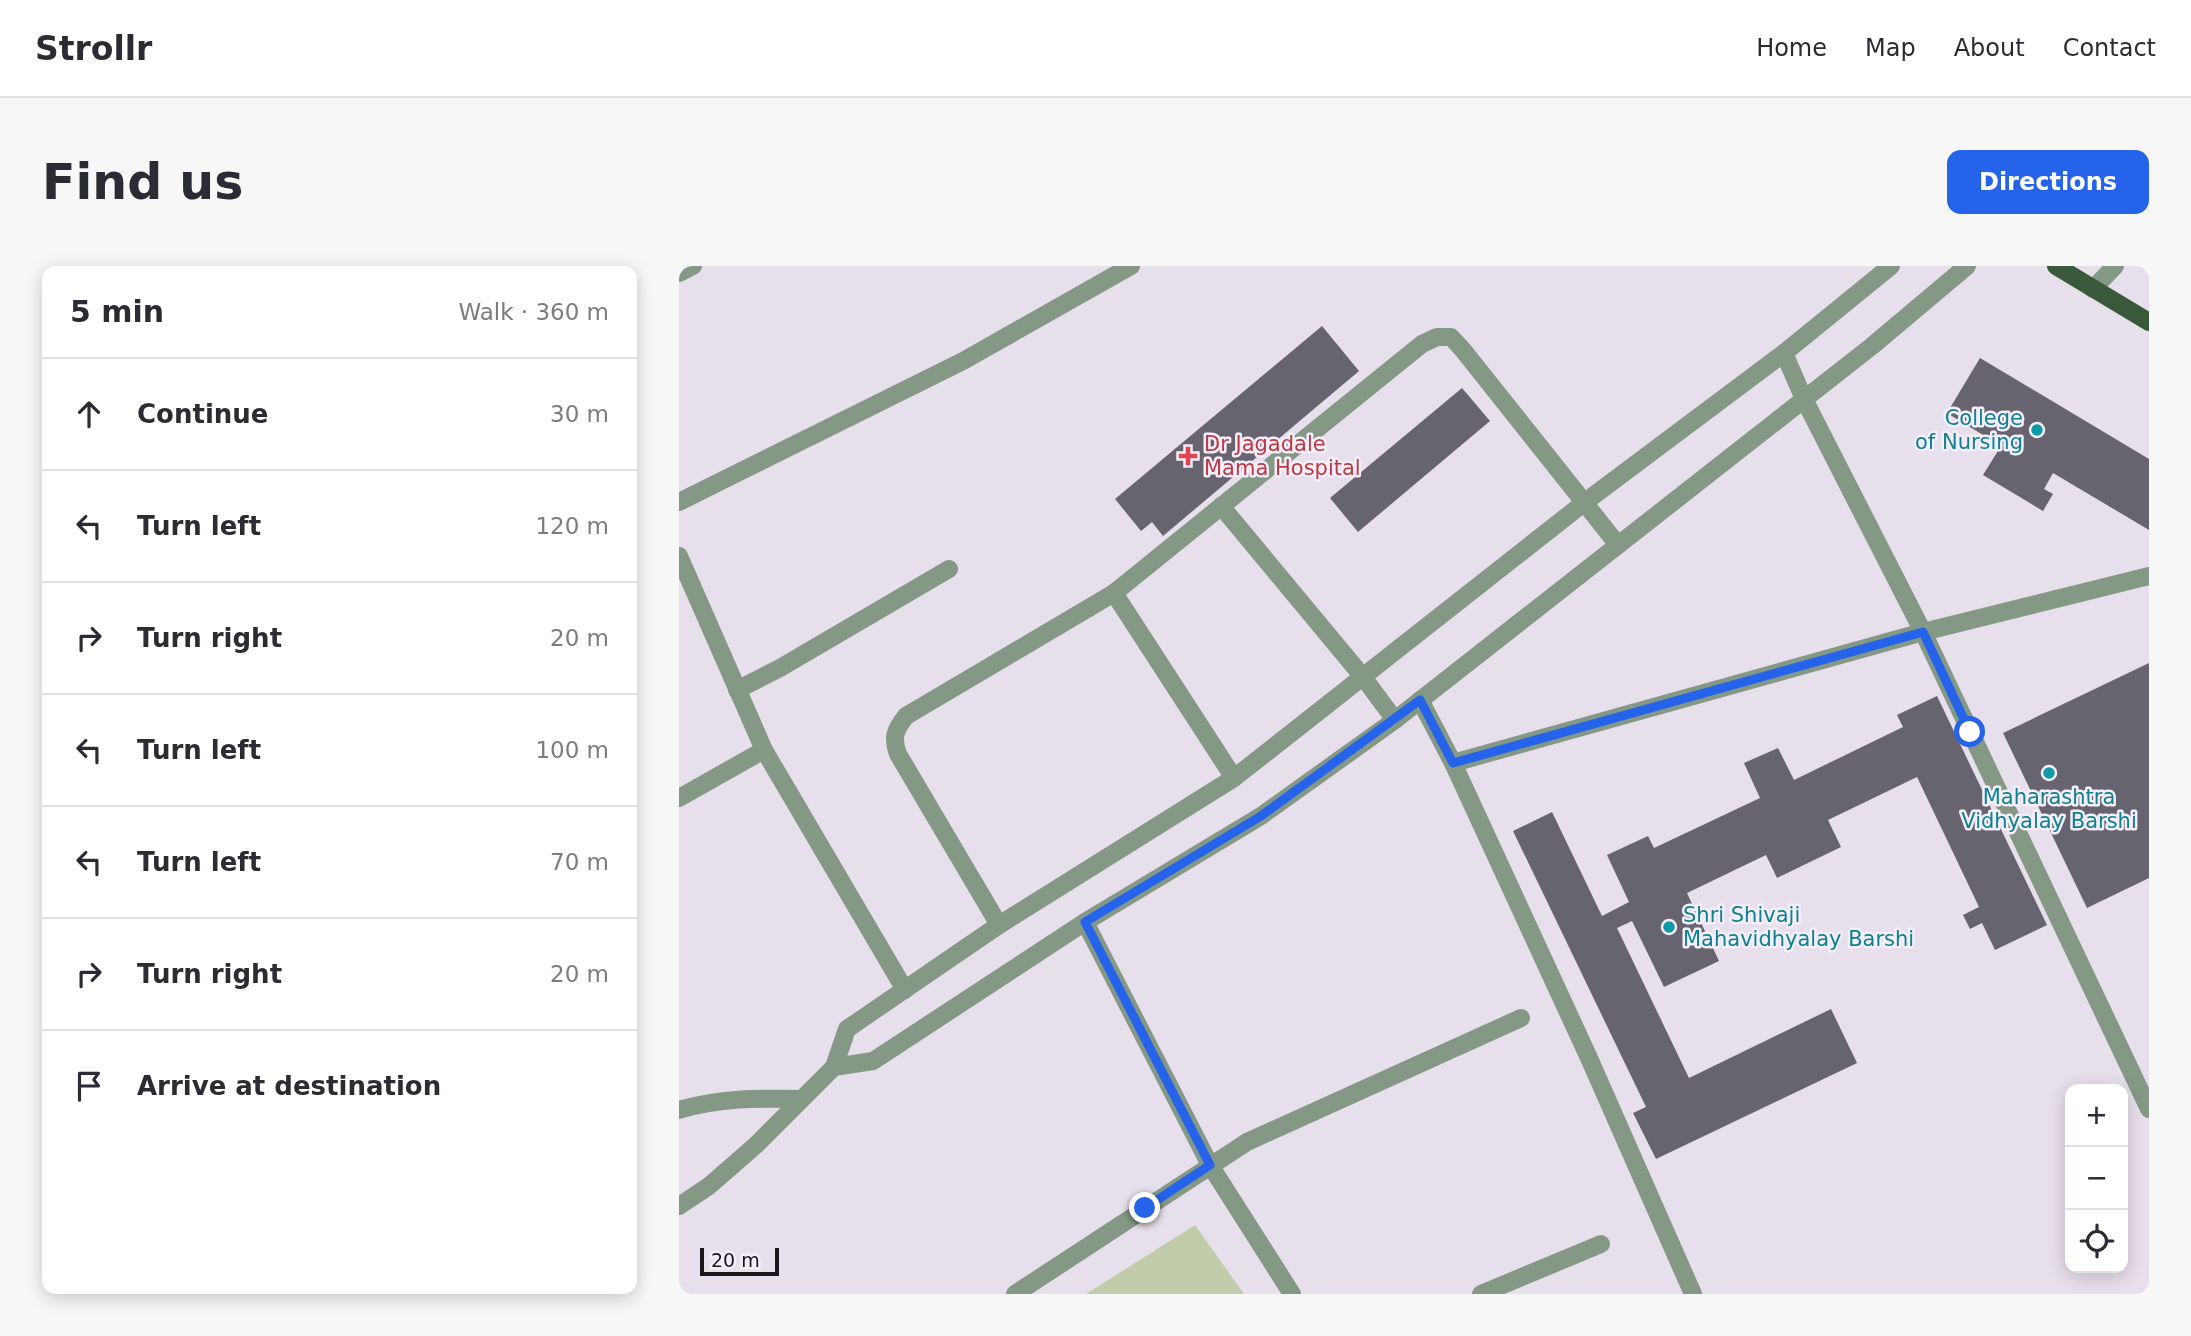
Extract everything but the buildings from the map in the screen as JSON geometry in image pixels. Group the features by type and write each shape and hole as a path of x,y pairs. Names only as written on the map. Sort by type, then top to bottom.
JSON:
{"main road":[{"path":"2056,266 2149,322"}],"street":[{"path":"679,272 693,266"},
{"path":"679,502 963,361 1131,266"},
{"path":"679,1206 709,1186 756,1144 834,1067 847,1030 999,925 1234,778 1585,502 1784,353 1891,266"},
{"path":"834,1067 873,1061 1085,922 1261,816 1395,720 1872,346 1967,266"},
{"path":"2094,289 2115,266"},
{"path":"999,925 898,754 894,741 895,729 906,716 1114,593 1422,344 1437,337 1451,337 1618,545"},
{"path":"1784,353 1804,399 1923,632 2149,1109"},
{"path":"1221,506 1363,677 1395,720"},
{"path":"679,556 764,750 905,990"},
{"path":"737,690 780,668 949,569"},
{"path":"1453,763 1923,632 2149,576"},
{"path":"1114,593 1234,778"},
{"path":"1420,700 1453,763 1589,1058 1693,1294"},
{"path":"679,798 764,750"},
{"path":"1085,922 1210,1165 1292,1294"},
{"path":"1015,1294 1210,1165 1266,1133 1521,1018"},
{"path":"679,1110 740,1098 800,1099"},
{"path":"1481,1294 1601,1244"}],"green space":[{"path":"1195,1225 1244,1294 1086,1294"}],"place":[{"name":"College of Nursing","path":"2037,430"},
{"name":"Dr Jagadale Mama Hospital","path":"1188,456"},
{"name":"Maharashtra Vidhyalay Barshi","path":"2049,773"},
{"name":"Shri Shivaji Mahavidhyalay Barshi","path":"1669,927"}],"route":[{"path":"1145,1208 1210,1165 1085,922 1261,816 1420,700 1453,763 1923,632 1970,732"}]}
